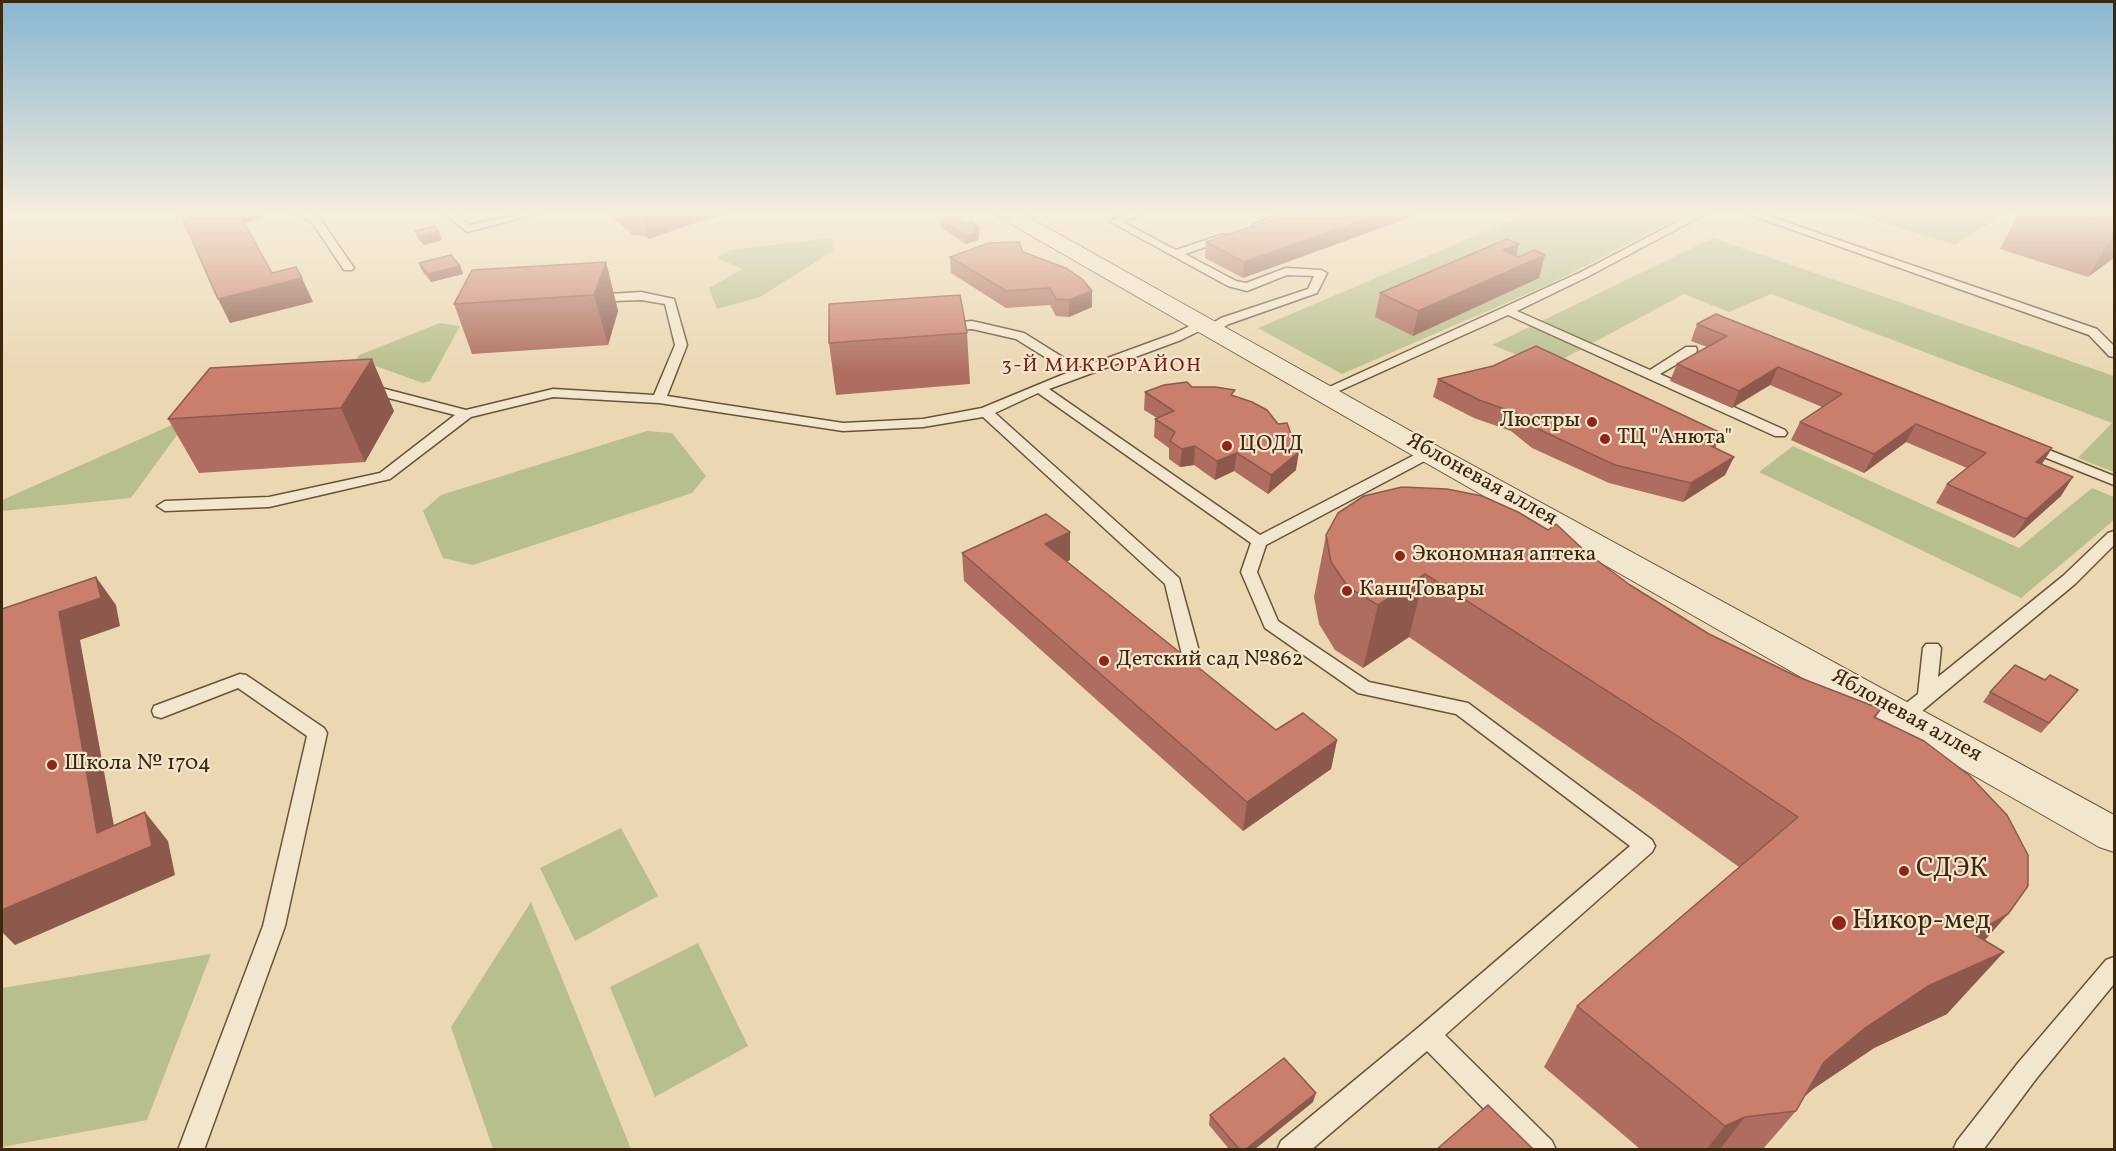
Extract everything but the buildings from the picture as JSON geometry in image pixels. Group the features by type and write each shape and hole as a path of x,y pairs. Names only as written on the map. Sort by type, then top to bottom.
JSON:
{"street":[{"name":"Яблоневая аллея","path":"1100,267 2115,835"}],"lane":[{"path":"165,506 269,502 385,476 466,414 553,393 659,399 843,427 923,423 986,412 1039,388 1313,291 1321,273 1286,271 1247,287 1232,284 1201,267"},
{"path":"1323,393 1599,267"},
{"path":"1905,267 2093,332 2115,353"},
{"path":"583,299 641,296 670,302 681,345 659,399"},
{"path":"1508,310 1780,433"},
{"path":"929,328 972,325 1020,336 1079,374"},
{"path":"1650,375 1691,350"},
{"path":"351,385 466,414"},
{"path":"1039,388 1259,542"},
{"path":"986,412 1173,582 1191,655"},
{"path":"2016,441 2115,481"},
{"path":"1290,1149 1428,1035 1645,846 1461,708 1364,688 1271,624 1249,572 1259,542 1430,453"},
{"path":"1903,716 2069,580 2115,537"},
{"path":"1927,695 1932,648"},
{"path":"161,711 240,680 317,734 274,926 190,1149"},
{"path":"1965,1149 2115,967"},
{"path":"1428,1035 1543,1149"}],"green space":[{"path":"738,267 808,267 760,297 717,309 709,288 743,269"},
{"path":"1402,267 1584,267 1552,283 1342,374 1258,328"},
{"path":"1654,267 1796,267 2114,376 2114,472 2078,458 2112,423 1771,294 1729,312 1684,294 1548,367 1492,345"},
{"path":"440,323 460,326 430,381 423,383 356,359 359,355"},
{"path":"190,417 131,498 2,511 2,500"},
{"path":"647,431 672,433 706,476 692,493 473,565 443,558 423,511 441,495"},
{"path":"1793,446 2019,548 2092,488 2114,497 2114,520 2021,598 1759,472"},
{"path":"621,828 658,896 575,941 540,868"},
{"path":"531,902 631,1149 493,1149 451,1027"},
{"path":"698,943 748,1046 655,1097 610,987"},
{"path":"211,954 147,1120 2,1147 2,988"}],"place":[{"name":"Люстры","path":"1592,422"},
{"name":"ТЦ \"Анюта\"","path":"1605,439"},
{"name":"ЦОДД","path":"1227,446"},
{"name":"Экономная аптека","path":"1400,556"},
{"name":"КанцТовары","path":"1347,591"},
{"name":"Детский сад №862","path":"1104,661"},
{"name":"Школа № 1704","path":"52,765"},
{"name":"СДЭК","path":"1904,871"},
{"name":"Никор-мед","path":"1839,923"}],"district":[{"name":"3-Й МИКРОРАЙОН","path":"1102,367"}]}
